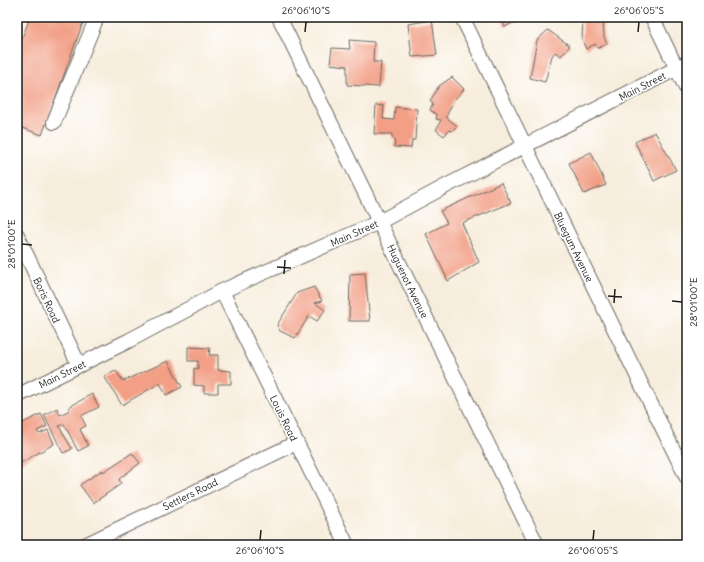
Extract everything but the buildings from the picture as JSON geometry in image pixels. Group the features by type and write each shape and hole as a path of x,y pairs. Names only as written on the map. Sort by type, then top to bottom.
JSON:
{"street":[{"path":"54,122 97,17"},
{"name":"Huguenot Avenue","path":"279,17 537,545"},
{"name":"Bluegum Avenue","path":"462,17 687,478"},
{"path":"652,17 682,66 687,90"},
{"name":"Main Street","path":"17,396 128,341 222,291 379,222 682,66"},
{"name":"Boris Road","path":"17,235 79,365"},
{"name":"Louis Road","path":"222,291 296,443 348,545"},
{"name":"Settlers Road","path":"85,545 296,443"}]}
